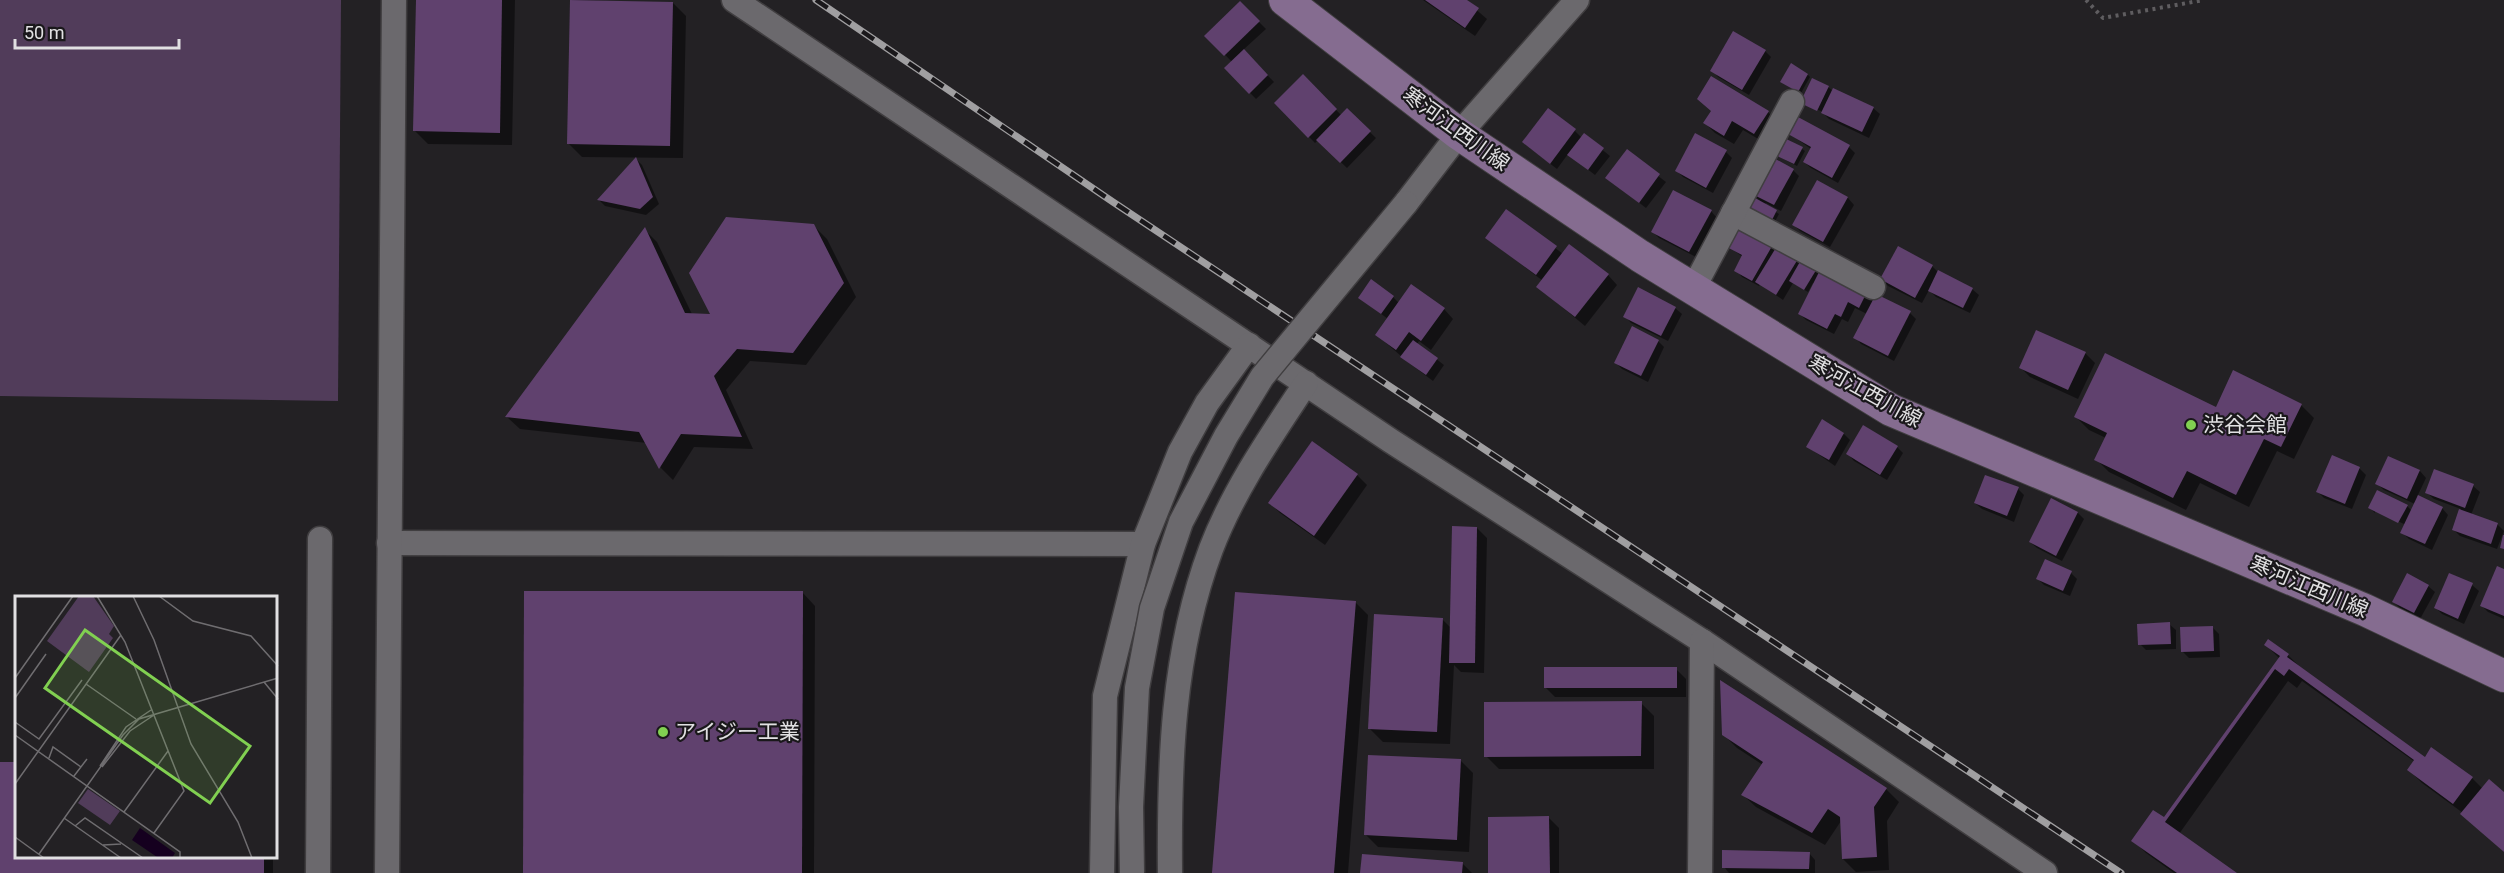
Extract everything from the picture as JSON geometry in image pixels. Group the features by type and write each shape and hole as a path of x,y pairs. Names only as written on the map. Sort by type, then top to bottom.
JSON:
{"main road":[{"name":"寒河江西川線","path":"1285,0 1459,134 1640,256 1892,410 2365,610 2504,676"}],"street":[{"path":"387,873 394,0"},
{"path":"734,0 1391,441 1702,641 2045,873"},
{"path":"1132,873 1131,807 1137,688 1152,609 1181,522 1226,436 1262,377 1406,203 1459,134 1577,0"},
{"path":"1693,289 1792,102"},
{"path":"1733,213 1873,287"},
{"path":"1102,873 1105,696 1143,544 1180,452 1207,403 1249,345"},
{"path":"1170,873 1174,705 1186,637 1211,549 1246,476 1306,383"},
{"path":"318,873 320,539"},
{"path":"389,543 1143,544"},
{"path":"1700,873 1702,641"}],"path":[{"path":"2086,0 2103,18 2204,0"}],"shaded area":[{"path":"0,0 341,0 338,401 0,396"}],"building":[{"path":"416,0 502,0 500,133 413,131"},
{"path":"570,0 673,2 670,146 567,144"},
{"path":"1425,0 1467,0 1479,8 1465,28"},
{"path":"1240,1 1260,21 1224,56 1204,36"},
{"path":"1733,31 1766,50 1742,90 1710,71"},
{"path":"1244,49 1268,75 1249,94 1224,68"},
{"path":"1791,63 1808,74 1798,92 1780,82"},
{"path":"1303,74 1337,109 1308,138 1274,103"},
{"path":"1711,76 1769,111 1754,134 1732,121 1724,136 1703,123 1711,111 1697,99"},
{"path":"1812,78 1829,86 1817,111 1800,103"},
{"path":"1833,88 1874,107 1862,132 1821,113"},
{"path":"1347,108 1371,131 1340,163 1316,140"},
{"path":"1548,108 1576,129 1550,164 1522,142"},
{"path":"1798,117 1850,145 1832,178 1803,162 1811,147 1788,134"},
{"path":"1584,133 1604,148 1588,170 1567,155"},
{"path":"1695,133 1727,150 1706,188 1675,171"},
{"path":"1782,137 1803,147 1794,164 1773,154"},
{"path":"1627,149 1660,174 1639,203 1605,178"},
{"path":"1770,156 1794,169 1774,205 1750,193"},
{"path":"636,157 653,197 640,209 597,200"},
{"path":"1817,180 1848,197 1823,242 1792,225"},
{"path":"1673,190 1712,210 1689,252 1651,232"},
{"path":"1755,198 1777,210 1769,226 1747,214"},
{"path":"1506,209 1557,246 1536,275 1485,238"},
{"path":"726,217 814,224 844,283 793,353 737,349 714,376 742,437 681,434 659,469 639,432 505,417 645,227 685,313 710,314 689,273"},
{"path":"1737,220 1775,241 1752,281 1734,271 1742,255 1723,245"},
{"path":"1569,244 1609,274 1575,317 1536,287"},
{"path":"1777,246 1798,259 1776,295 1755,282"},
{"path":"1898,246 1933,265 1915,298 1880,279"},
{"path":"1802,258 1818,267 1804,290 1789,281"},
{"path":"1821,268 1867,292 1859,308 1848,302 1841,317 1835,314 1827,329 1798,314"},
{"path":"1938,270 1973,288 1963,308 1928,291"},
{"path":"1371,279 1394,296 1381,314 1358,298"},
{"path":"1411,284 1445,308 1421,341 1409,332 1396,350 1375,335"},
{"path":"1638,287 1676,307 1661,336 1623,317"},
{"path":"1876,294 1911,311 1888,356 1853,338"},
{"path":"1632,326 1659,340 1641,376 1614,363"},
{"path":"2036,330 2086,352 2068,390 2019,368"},
{"path":"1413,340 1438,358 1426,375 1400,357"},
{"name":"渋谷会館","path":"2105,353 2216,407 2233,370 2302,404 2281,447 2264,439 2236,495 2187,471 2173,498 2094,460 2107,433 2074,417"},
{"path":"1822,419 1844,433 1829,460 1806,447"},
{"path":"1863,425 1898,446 1880,475 1846,454"},
{"path":"1312,441 1358,474 1314,536 1268,503"},
{"path":"2332,455 2360,467 2345,504 2316,492"},
{"path":"2388,456 2420,470 2407,499 2375,484"},
{"path":"2434,469 2474,484 2465,508 2425,493"},
{"path":"1985,475 2019,487 2007,516 1974,503"},
{"path":"2377,490 2408,505 2398,523 2368,508"},
{"path":"2418,495 2443,507 2425,544 2400,533"},
{"path":"2051,498 2078,512 2056,556 2029,542"},
{"path":"2459,509 2498,523 2491,544 2452,530"},
{"path":"1452,526 1477,527 1475,663 1449,663"},
{"path":"2504,535 2504,549 2500,548"},
{"path":"2045,559 2072,571 2063,591 2036,579"},
{"path":"2497,566 2504,569 2504,616 2480,606"},
{"path":"2407,573 2429,585 2414,613 2392,602"},
{"path":"2449,573 2473,583 2458,619 2434,608"},
{"name":"アイジー工業","path":"524,591 803,591 802,873 523,873"},
{"path":"1235,592 1356,601 1334,873 1212,873"},
{"path":"1374,614 1443,618 1437,732 1368,729"},
{"path":"2170,622 2171,644 2138,645 2137,624"},
{"path":"2213,626 2214,651 2181,652 2180,627"},
{"path":"2268,639 2289,654 2287,657 2425,757 2431,747 2473,777 2453,804 2407,770 2414,760 2289,669 2284,676 2275,669 2165,822 2237,873 2177,873 2131,841 2153,810 2164,817 2280,656 2264,645"},
{"path":"1544,667 1677,667 1677,688 1544,688"},
{"path":"1720,680 1887,788 1874,807 1877,857 1842,859 1840,817 1828,809 1812,833 1741,795 1763,762 1722,735"},
{"path":"1642,701 1641,756 1484,757 1484,702"},
{"path":"1368,755 1461,759 1457,840 1364,835"},
{"path":"0,762 15,762 15,858 264,858 264,873 0,873"},
{"path":"2489,779 2504,792 2504,852 2460,814"},
{"path":"1549,816 1550,873 1488,873 1488,817"},
{"path":"1722,850 1810,852 1809,869 1722,868"},
{"path":"1362,854 1463,862 1462,873 1360,873"}],"railway":[{"path":"816,0 1113,202 2121,873"}],"place":[{"name":"渋谷会館","path":"2191,425"},
{"name":"アイジー工業","path":"663,732"}]}
